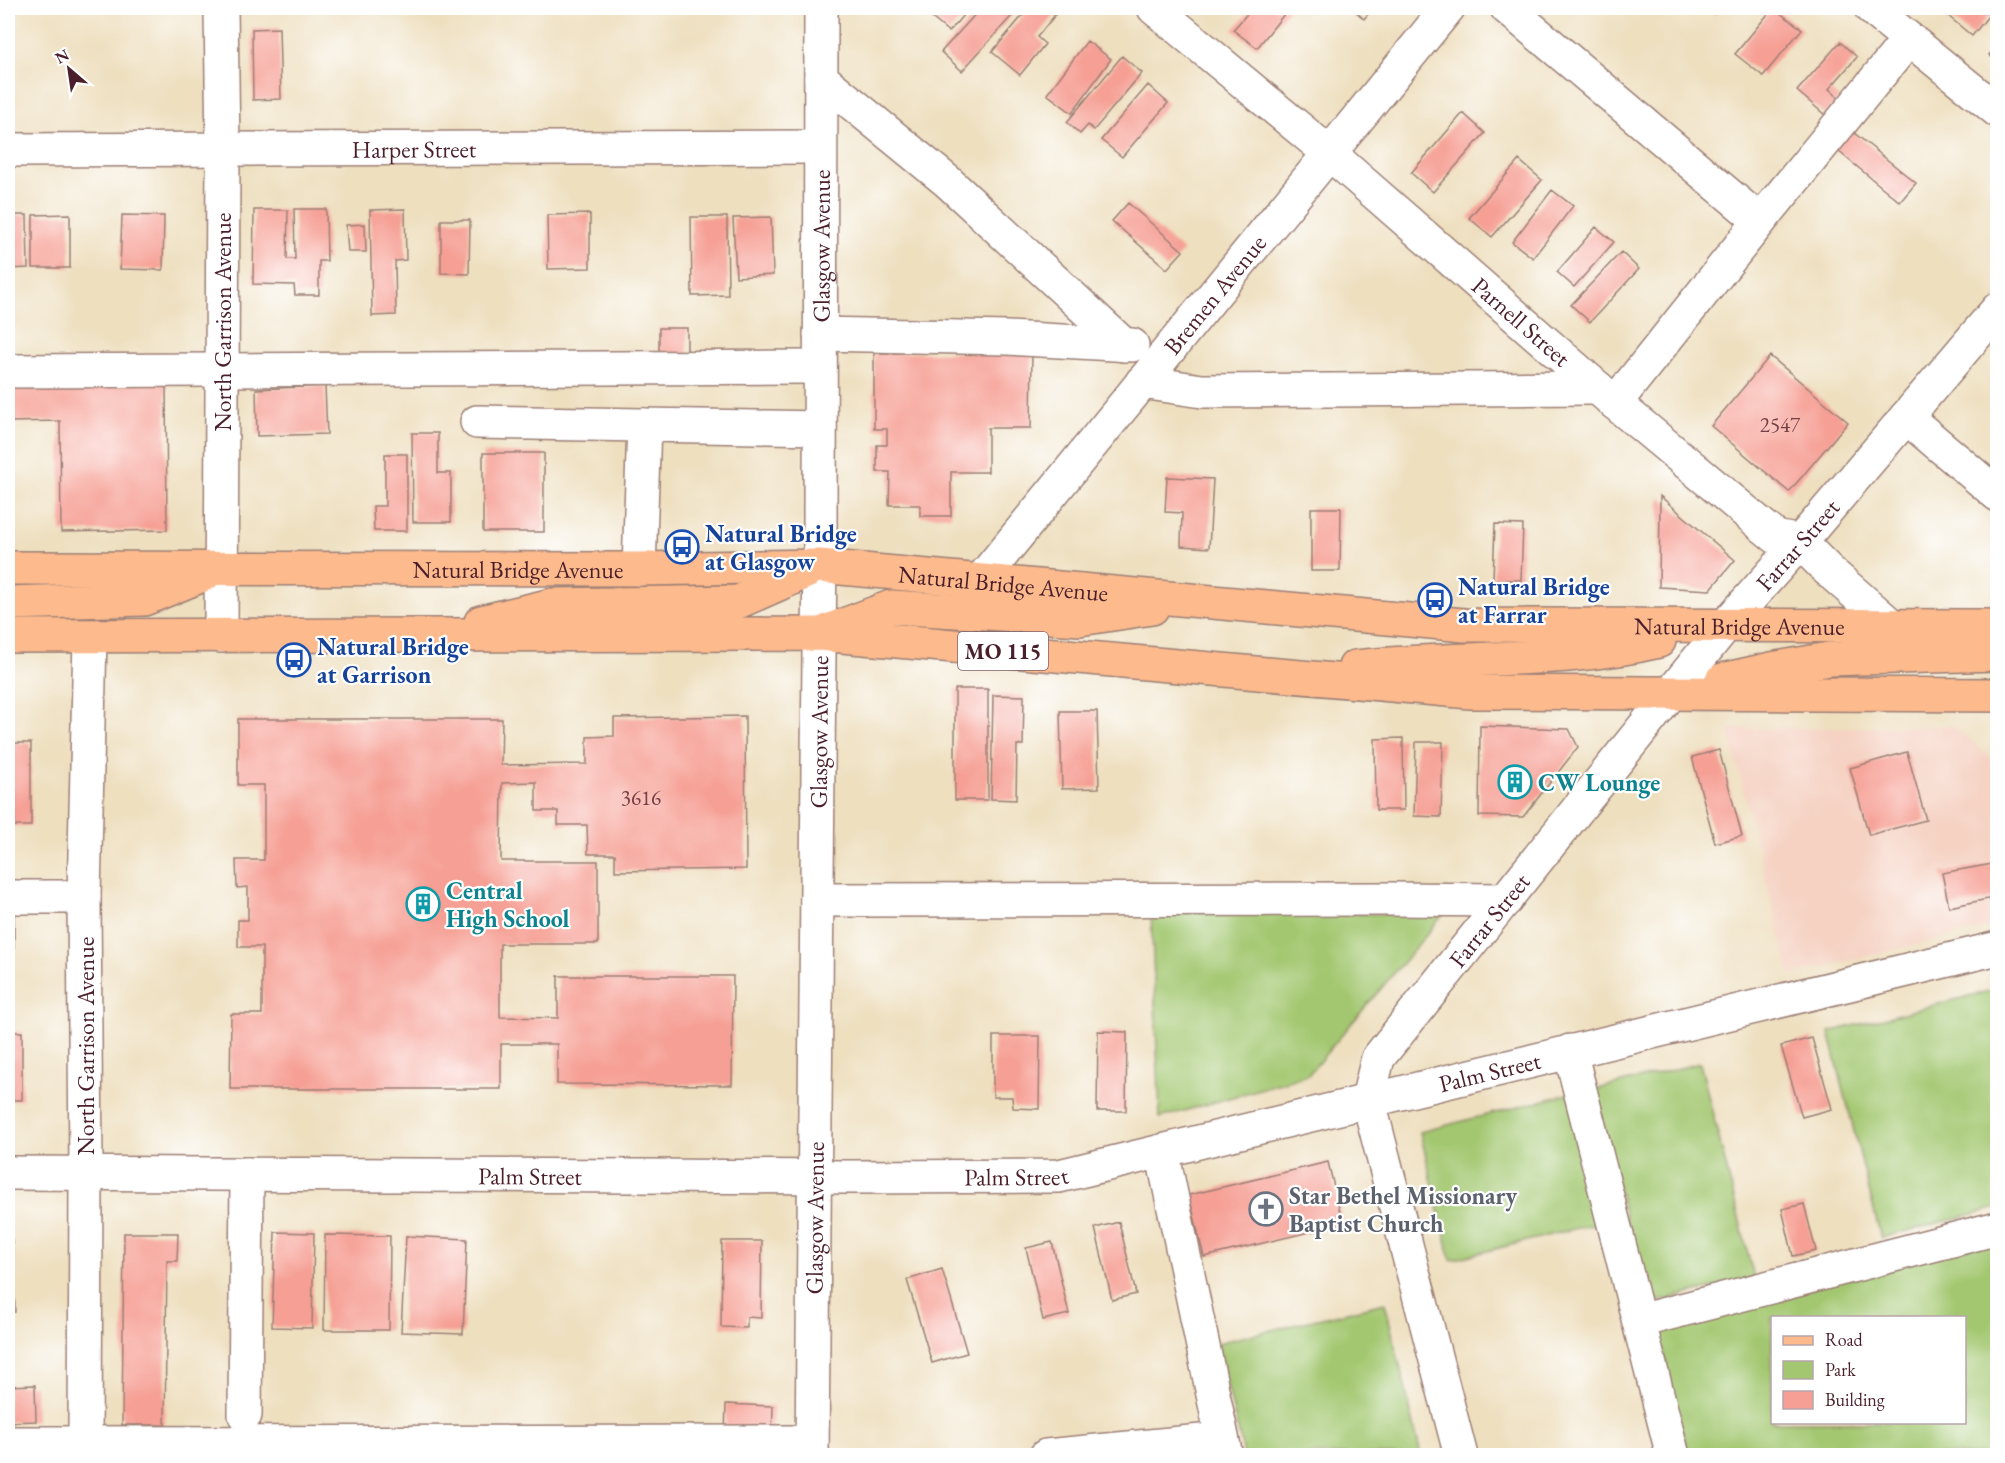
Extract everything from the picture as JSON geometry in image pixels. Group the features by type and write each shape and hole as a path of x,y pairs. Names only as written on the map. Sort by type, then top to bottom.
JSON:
{"main road":[{"name":"Natural Bridge Avenue","path":"8,568 639,569 819,566 1464,625 1998,626"},
{"path":"427,635 552,605 738,602 819,566"},
{"path":"8,603 144,598 221,568"},
{"path":"819,634 891,607 1080,619 1205,601"},
{"path":"1279,675 1387,663 1565,656 1652,643 1725,626"},
{"name":"MO 115","path":"8,636 819,634 1470,692 1998,695"},
{"path":"1671,692 1771,669 1829,659 1998,654"}],"street":[{"name":"North Garrison Avenue","path":"220,8 223,149 221,636"},
{"name":"Glasgow Avenue","path":"812,1449 819,634 821,8"},
{"name":"Parnell Street","path":"1154,8 1329,153 1606,395 1776,537 1800,542 1892,626"},
{"name":"Bremen Avenue","path":"981,580 1448,8"},
{"path":"1507,8 1761,221"},
{"path":"1871,8 1998,111"},
{"path":"1142,382 1202,392 1606,395 1761,221 1910,39"},
{"path":"821,78 946,181 1124,345"},
{"name":"Harper Street","path":"8,150 820,147"},
{"name":"Farrar Street","path":"1368,1100 1378,1058 1725,626 1800,542 1998,309"},
{"path":"820,334 1007,338 1170,348"},
{"path":"8,371 820,368"},
{"path":"1906,417 1998,495"},
{"path":"477,422 820,429"},
{"path":"639,569 644,425"},
{"name":"North Garrison Avenue","path":"85,1450 84,897 90,637"},
{"path":"8,897 84,897"},
{"path":"816,900 1391,898 1506,900"},
{"name":"Palm Street","path":"8,1173 1059,1176 1998,948"},
{"path":"1570,1051 1673,1455"},
{"path":"1368,1100 1461,1455"},
{"path":"1046,1455 1224,1447 1162,1151"},
{"path":"245,1415 247,1174"},
{"path":"1639,1321 1998,1228"},
{"path":"8,1443 85,1450 812,1449"}],"shaded area":[{"path":"1954,726 1997,763 1997,925 1790,975 1728,729"}],"green space":[{"path":"1151,911 1443,915 1308,1075 1160,1118"},
{"path":"1997,989 1997,1208 1881,1238 1829,1032"},
{"path":"1700,1063 1754,1278 1647,1304 1594,1090"},
{"path":"1576,1092 1606,1221 1451,1260 1420,1132"},
{"path":"1997,1241 1997,1455 1688,1455 1657,1325"},
{"path":"1385,1303 1421,1455 1244,1455 1217,1343"}],"building":[{"path":"934,8 969,8 949,32 928,15"},
{"path":"981,8 1019,8 962,71 941,52"},
{"path":"1029,8 1046,8 1055,15 1037,37 1045,44 1020,75 992,52"},
{"path":"1252,8 1289,8 1257,48 1233,30"},
{"path":"1352,8 1373,8 1364,19"},
{"path":"1708,8 1721,8 1715,14"},
{"path":"1773,8 1802,29 1763,76 1735,54"},
{"path":"1953,8 1980,8 1989,15 1972,36 1947,15"},
{"path":"279,28 281,99 253,100 252,29"},
{"path":"1087,41 1111,59 1072,113 1047,94"},
{"path":"1840,42 1857,57 1829,89 1839,98 1825,115 1797,91"},
{"path":"1998,45 1998,62 1989,55"},
{"path":"1122,56 1142,73 1094,130 1088,125 1080,134 1067,122"},
{"path":"1148,85 1168,103 1122,157 1101,140"},
{"path":"1463,113 1485,133 1433,192 1411,173"},
{"path":"1848,128 1916,183 1900,202 1832,146"},
{"path":"1519,160 1542,180 1492,237 1469,218"},
{"path":"1552,190 1573,206 1533,258 1512,242"},
{"path":"1128,203 1183,251 1167,269 1112,221"},
{"path":"294,209 326,209 327,261 319,261 319,295 295,295 294,285 253,284 254,210 288,210 287,259 295,259"},
{"path":"405,209 406,260 395,261 396,315 372,316 370,210"},
{"path":"70,214 70,268 33,268 33,215"},
{"path":"590,214 590,268 548,269 547,215"},
{"path":"8,215 27,215 28,268 8,269"},
{"path":"122,215 164,216 163,270 120,269"},
{"path":"691,217 727,217 728,295 692,296"},
{"path":"771,217 773,275 736,277 733,218"},
{"path":"441,220 470,220 469,274 441,273"},
{"path":"365,224 366,252 348,252 346,225"},
{"path":"1596,227 1614,242 1574,287 1557,272"},
{"path":"1621,252 1639,269 1590,322 1571,305"},
{"path":"659,328 687,328 687,356 659,357"},
{"path":"1032,352 1031,428 988,428 988,472 951,472 951,516 920,516 920,505 889,505 890,472 877,472 877,445 887,445 887,429 874,429 874,353"},
{"path":"1770,356 1848,422 1789,492 1711,426"},
{"path":"166,377 167,530 61,532 60,421 8,422 8,378"},
{"path":"325,386 327,434 257,436 256,389"},
{"path":"412,433 438,433 438,473 451,473 451,522 413,522"},
{"path":"483,453 544,453 544,532 483,532"},
{"path":"385,454 407,454 407,531 374,531 373,506 385,506"},
{"path":"1167,477 1213,479 1209,548 1181,546 1182,513 1165,512"},
{"path":"1660,496 1735,560 1710,590 1659,587"},
{"path":"1311,508 1341,508 1340,571 1311,571"},
{"path":"1495,524 1523,525 1521,580 1493,580"},
{"path":"955,689 988,689 988,800 955,800"},
{"path":"993,695 1024,696 1023,745 1017,745 1016,800 991,799"},
{"path":"1060,711 1097,711 1099,788 1062,789"},
{"name":"Central High School","path":"745,716 746,869 615,871 615,854 588,854 587,825 558,825 558,811 536,811 536,782 502,783 501,861 598,861 598,944 500,944 500,1017 558,1018 558,976 733,976 732,1085 557,1084 557,1044 501,1044 501,1089 230,1089 231,1014 262,1014 262,947 238,947 238,920 248,920 248,887 237,888 236,860 264,860 264,785 238,785 238,719 502,719 501,765 587,764 587,737 614,736 614,718"},
{"name":"CW Lounge","path":"1480,726 1569,729 1578,747 1523,817 1479,816"},
{"path":"1403,738 1404,810 1376,810 1375,739"},
{"path":"1416,742 1443,742 1441,817 1414,816"},
{"path":"8,743 31,743 31,826 8,826"},
{"path":"1719,750 1742,836 1715,843 1692,757"},
{"path":"1907,752 1926,820 1869,835 1850,768"},
{"path":"1998,863 1998,897 1949,907 1942,873"},
{"path":"8,911 14,911 14,949 8,949"},
{"path":"1098,1031 1127,1032 1126,1111 1097,1111"},
{"path":"8,1032 22,1032 22,1100 8,1100"},
{"path":"993,1036 1040,1036 1039,1109 1013,1108 1012,1097 993,1097"},
{"path":"1812,1038 1832,1109 1802,1117 1781,1046"},
{"name":"Star Bethel Missionary Baptist Church","path":"1328,1162 1343,1224 1204,1257 1189,1195"},
{"path":"1804,1204 1816,1251 1793,1256 1782,1209"},
{"path":"1119,1222 1136,1294 1112,1300 1095,1228"},
{"path":"275,1232 314,1233 312,1328 272,1327"},
{"path":"124,1233 178,1233 177,1261 167,1261 165,1425 122,1425"},
{"path":"325,1235 390,1236 389,1330 324,1330"},
{"path":"406,1236 467,1239 463,1334 401,1332"},
{"path":"8,1240 12,1240 15,1312 8,1312"},
{"path":"722,1241 762,1241 761,1318 747,1317 747,1328 721,1327"},
{"path":"1052,1242 1069,1314 1043,1320 1026,1248"},
{"path":"942,1269 967,1353 932,1363 907,1280"},
{"path":"35,1385 36,1421 8,1422 8,1386"},
{"path":"726,1404 773,1406 772,1437 725,1436"}],"place":[{"name":"Natural Bridge at Glasgow","path":"682,547"},
{"name":"Natural Bridge at Farrar","path":"1435,600"},
{"name":"Natural Bridge at Garrison","path":"294,660"},
{"name":"CW Lounge","path":"1515,782"},
{"name":"Central High School","path":"423,904"},
{"name":"Star Bethel Missionary Baptist Church","path":"1266,1209"}]}
